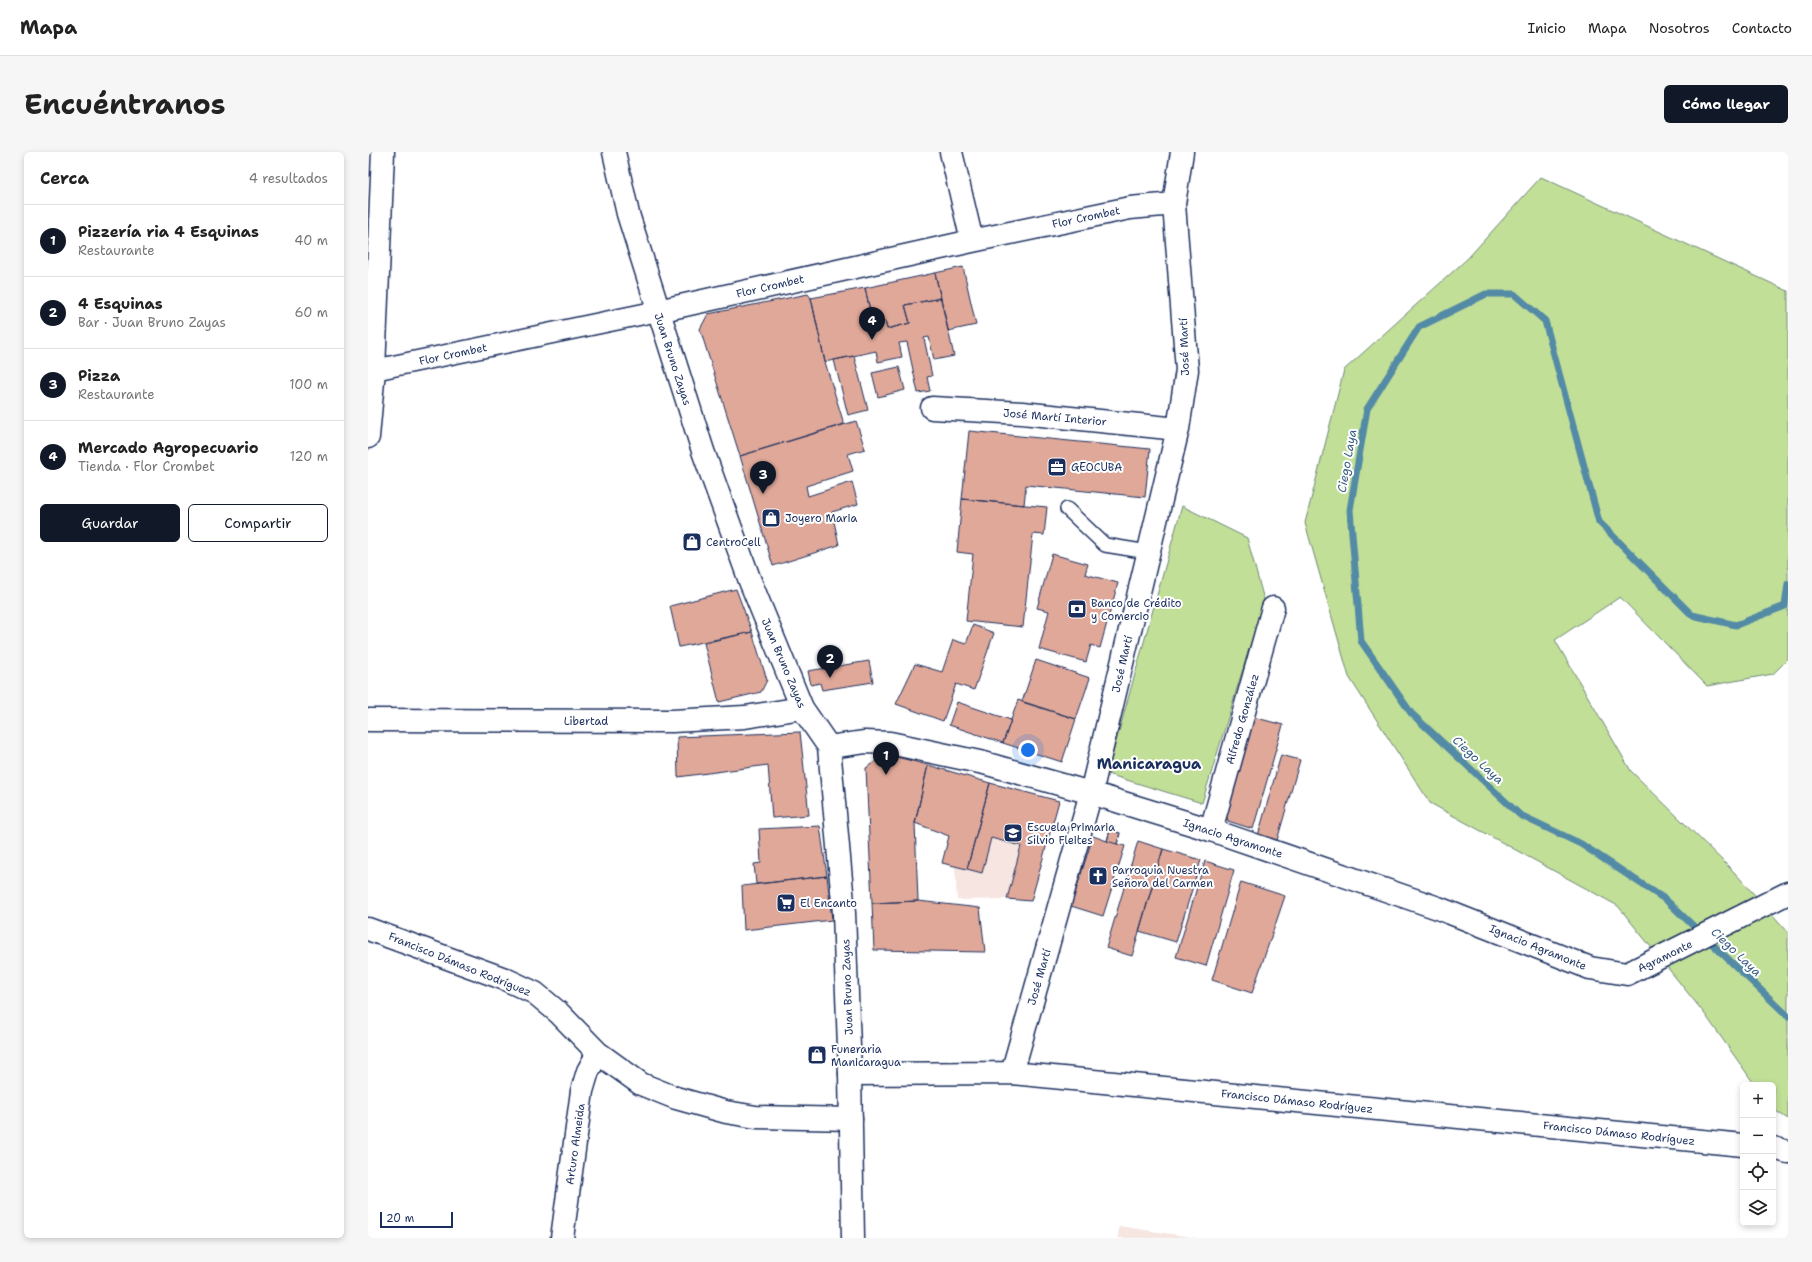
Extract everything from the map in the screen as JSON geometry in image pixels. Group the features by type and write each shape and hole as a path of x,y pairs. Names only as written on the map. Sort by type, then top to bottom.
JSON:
{"street":[{"path":"368,437 383,152"},
{"name":"Juan Bruno Zayas","path":"614,152 628,214 702,451 742,560 802,708 829,747 844,913 850,1074 853,1238"},
{"path":"951,152 972,241"},
{"name":"José Martí","path":"1012,1073 1091,792 1178,429 1187,370 1174,204 1182,152"},
{"name":"Flor Crombet","path":"371,367 658,311 972,241 1130,208 1174,204"},
{"name":"José Martí Interior","path":"932,408 1022,413 1178,429"},
{"name":"Alfredo González","path":"1211,830 1273,608"},
{"name":"Libertad","path":"368,720 672,721 744,717 802,708"},
{"name":"Ignacio Agramonte","path":"829,747 865,742 890,743 984,763 1091,792 1211,830 1438,908 1590,968 1627,974"},
{"name":"Agramonte","path":"1627,974 1788,893"},
{"name":"Francisco Dámaso Rodríguez","path":"368,929 497,977 534,993 559,1013 598,1053 641,1084 676,1098 726,1112 756,1117 851,1119"},
{"name":"Arturo Almeida","path":"562,1238 582,1091 588,1071 598,1053"},
{"name":"Francisco Dámaso Rodríguez","path":"850,1074 1012,1073 1740,1145"},
{"path":"1776,1149 1788,1152"}],"lane":[{"path":"1067,509 1105,545 1148,552"}],"shaded area":[{"name":"Escuela Primaria Silvio Fleites","path":"990,783 1059,801 1031,901 1007,899 957,900 955,866"},
{"path":"1119,1226 1197,1238 1118,1238"}],"green space":[{"path":"1541,177 1788,291 1788,659 1773,674 1707,686 1620,597 1555,640 1631,771 1735,873 1788,932 1788,1119 1776,1111 1776,1082 1753,1082 1704,1013 1618,906 1430,803 1349,677 1305,523 1344,370 1468,258"},
{"path":"1182,506 1247,538 1264,600 1202,803 1107,774"}],"building":[{"path":"963,267 976,325 948,331 935,273"},
{"path":"935,273 941,298 905,305 910,323 887,329 885,321 873,324 865,288"},
{"path":"865,288 873,324 885,321 887,329 910,323 905,305 941,298 954,356 934,360 929,337 924,338 932,376 927,377 930,391 918,393 907,342 899,343 902,357 878,362 876,351 825,362 811,298"},
{"path":"808,294 811,298 825,362 844,424 740,456 700,329 708,314"},
{"path":"854,356 868,410 848,415 834,360"},
{"path":"899,367 905,390 878,397 872,373"},
{"path":"856,421 865,449 848,454 853,471 806,486 808,496 852,482 858,504 832,512 839,545 773,566 740,456"},
{"name":"GEOCUBA","path":"969,431 1150,449 1145,497 1026,485 1024,505 962,499"},
{"path":"962,499 1047,507 1044,535 1033,534 1023,627 966,621 973,554 957,552"},
{"name":"Banco de Crédito y Comercio","path":"1052,554 1088,564 1085,574 1118,583 1100,648 1091,645 1086,662 1039,649 1049,611 1037,608"},
{"path":"736,589 752,632 679,647 670,606"},
{"path":"973,625 994,633 974,690 956,684 943,721 896,704 915,664 942,672 953,640 966,644"},
{"path":"752,632 767,680 761,692 719,702 704,643"},
{"path":"1036,660 1090,678 1076,719 1022,702"},
{"path":"869,661 873,682 822,690 820,683 811,685 808,671"},
{"path":"1018,700 1076,719 1062,762 1003,743"},
{"path":"957,702 1011,720 1003,743 949,725"},
{"path":"1253,717 1283,725 1253,829 1228,821 1225,811"},
{"path":"800,732 809,815 772,818 768,765 678,777 677,737"},
{"path":"885,754 928,765 915,823 918,901 872,903 866,768"},
{"path":"1281,755 1300,760 1276,844 1257,839"},
{"path":"928,765 990,783 967,869 942,863 949,836 915,823"},
{"name":"Escuela Primaria Silvio Fleites","path":"990,783 1059,801 1031,901 1007,899 1021,846 991,838 982,873 967,869"},
{"path":"820,826 827,876 756,884 754,864 761,863 759,829"},
{"name":"Parroquia Nuestra Señora del Carmen","path":"1110,830 1120,833 1117,844 1125,846 1103,916 1071,906 1093,836 1107,841"},
{"path":"1110,830 1120,833 1117,844 1107,841"},
{"path":"1138,841 1163,849 1132,956 1106,948"},
{"path":"1163,849 1201,860 1176,942 1139,931"},
{"path":"1205,861 1234,870 1206,966 1176,957"},
{"name":"El Encanto","path":"827,876 832,920 744,930 742,886"},
{"path":"1241,882 1285,896 1252,993 1212,980"},
{"path":"918,901 980,908 985,952 874,950 872,903"}],"waterway":[{"name":"Ciego Laya","path":"1788,584 1785,606 1736,625 1692,615 1599,522 1545,321 1514,294 1486,294 1419,327 1367,409 1350,510 1361,641 1411,713 1520,815 1581,844 1666,900 1788,1016"}],"place":[{"name":"Mercado Agropecuario","path":"872,340"},
{"name":"GEOCUBA","path":"1057,467"},
{"name":"Pizza","path":"763,494"},
{"name":"Joyero Maria","path":"771,518"},
{"name":"CentroCell","path":"692,542"},
{"name":"Banco de Crédito y Comercio","path":"1077,609"},
{"name":"4 Esquinas","path":"830,678"},
{"name":"Pizzería ria 4 Esquinas","path":"886,775"},
{"name":"Escuela Primaria Silvio Fleites","path":"1013,833"},
{"name":"Parroquia Nuestra Señora del Carmen","path":"1098,876"},
{"name":"El Encanto","path":"786,903"},
{"name":"Funeraria Manicaragua","path":"817,1055"}],"district":[{"name":"Manicaragua","path":"1149,764"}]}
